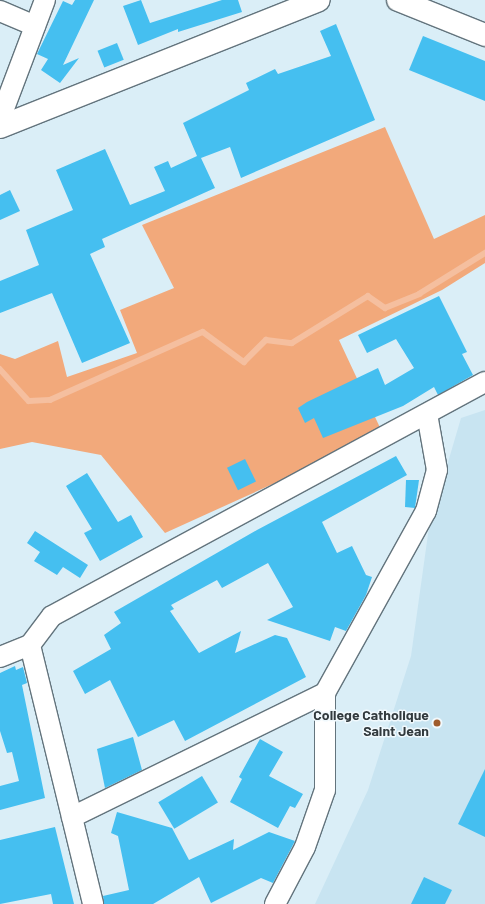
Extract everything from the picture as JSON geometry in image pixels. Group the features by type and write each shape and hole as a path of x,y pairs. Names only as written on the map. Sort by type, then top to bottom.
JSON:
{"street":[{"path":"0,119 45,0"},
{"path":"0,127 319,0"},
{"path":"398,0 485,36"},
{"path":"0,11 34,26"},
{"path":"0,657 30,645 52,616 485,382"},
{"path":"275,904 305,847 325,790 325,693 426,511 437,470 428,414"},
{"path":"30,645 93,904"},
{"path":"72,817 325,693"}],"shaded area":[{"path":"385,127 434,239 485,215 485,263 442,290 339,340 383,434 165,533 101,455 32,442 0,449 0,354 15,359 58,341 67,377 137,353 120,310 174,288 142,225"},
{"name":"College Catholique Saint Jean","path":"485,410 485,904 315,904 368,790 411,656 429,527 461,418"}],"building":[{"path":"75,0 94,0 63,65 79,58 60,83 41,70 48,59 37,54 63,1 72,5"},
{"path":"141,0 150,23 222,0 238,0 242,12 178,32 178,29 138,45 123,6"},
{"path":"336,24 375,120 241,178 230,147 201,158 215,188 102,239 105,247 90,254 130,343 82,363 52,293 0,313 0,281 39,265 26,230 73,210 56,170 105,149 130,205 165,191 154,167 168,161 171,168 197,156 183,123 249,90 246,83 275,69 278,74 331,56 320,31"},
{"path":"423,36 485,61 485,101 409,70"},
{"path":"117,43 124,60 104,68 98,51"},
{"path":"10,190 20,211 0,220 0,195"},
{"path":"439,296 467,352 462,354 473,375 438,395 434,387 403,406 323,438 314,418 305,423 298,408 307,402 378,368 385,385 414,368 396,339 367,353 358,335"},
{"path":"396,456 407,475 322,522 337,553 352,546 366,575 372,577 366,595 346,631 335,627 330,641 267,620 293,607 268,563 222,588 217,580 171,605 174,609 170,611 199,653 241,631 235,653 275,635 287,638 306,677 185,741 174,720 138,737 110,680 85,694 73,671 111,649 104,635 121,623 114,612 257,530"},
{"path":"245,459 256,481 238,490 227,468"},
{"path":"87,473 118,522 131,515 143,537 100,561 84,533 92,529 66,486"},
{"path":"406,480 419,480 415,508 405,507"},
{"path":"35,531 88,565 80,578 63,567 57,575 34,561 40,552 27,543"},
{"path":"15,666 16,670 23,667 27,683 22,685 45,798 0,810 0,786 19,781 12,752 7,753 0,731 0,673"},
{"path":"133,737 142,770 105,788 97,749"},
{"path":"260,739 283,752 269,776 303,794 295,808 290,806 278,828 230,802 242,779 239,777"},
{"path":"485,769 485,837 458,824"},
{"path":"202,776 218,803 174,829 158,802"},
{"path":"117,812 172,828 189,860 234,839 233,850 269,832 295,841 273,883 261,878 211,903 199,877 153,904 104,904 103,896 129,890 118,836 111,833"},
{"path":"55,827 74,904 53,904 51,894 0,904 0,840"},
{"path":"424,877 452,890 445,904 411,904"}],"waterway":[{"path":"0,369 29,401 50,400 203,332 244,362 266,340 292,343 368,296 385,308 419,294 485,253"}],"place":[{"name":"College Catholique Saint Jean","path":"437,723"}]}
